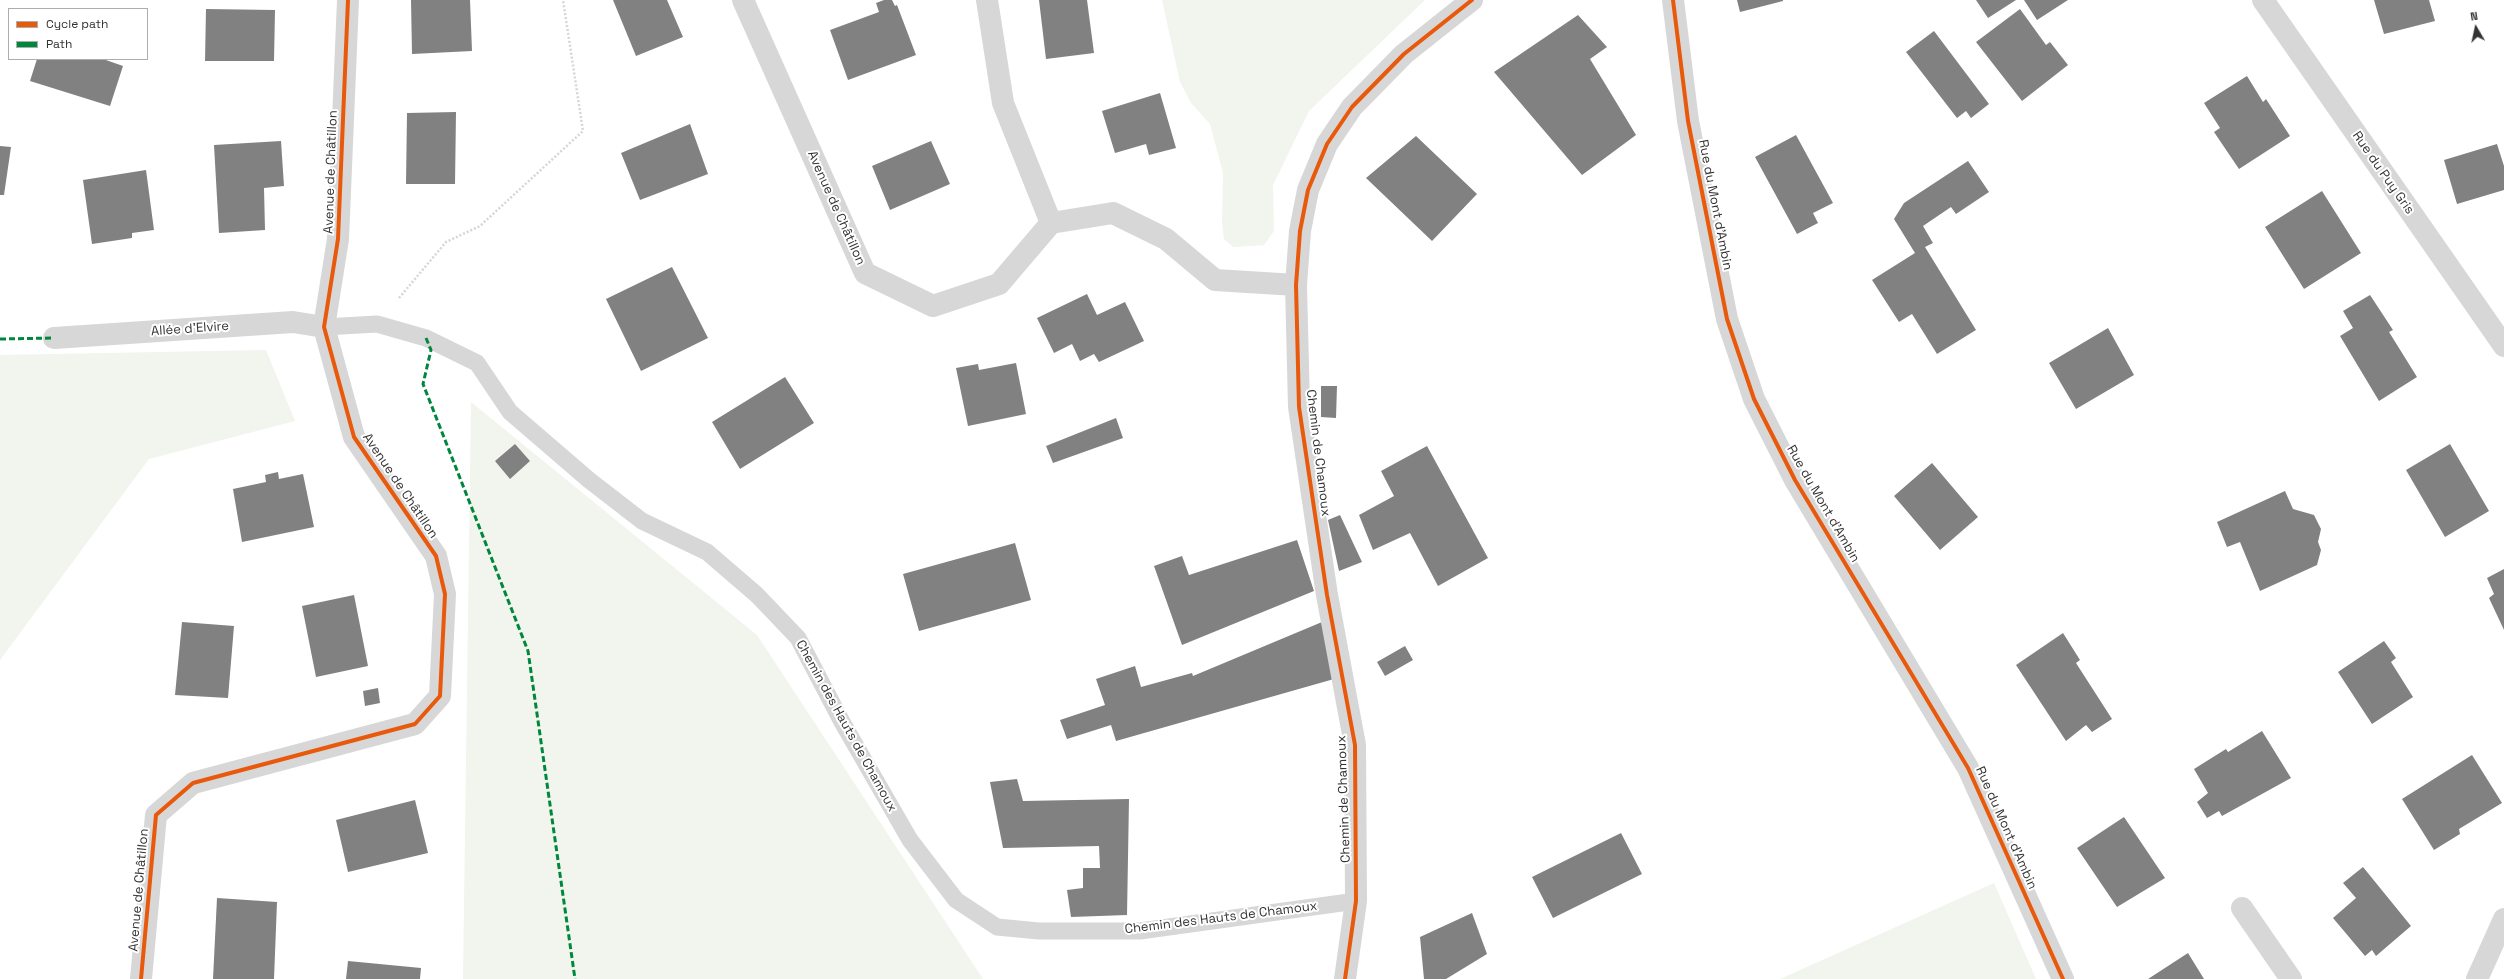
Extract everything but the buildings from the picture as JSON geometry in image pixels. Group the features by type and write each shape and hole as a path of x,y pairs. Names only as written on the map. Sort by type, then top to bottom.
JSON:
{"street":[{"name":"Avenue de Châtillon","path":"141,979 156,815 193,783 415,724 440,696 445,594 436,556 354,437 324,327 338,239 348,0"},
{"name":"Avenue de Châtillon","path":"743,0 865,273 933,306 999,284 1051,223"},
{"path":"987,0 1003,103 1051,223 1112,213 1166,239 1214,280 1296,285"},
{"name":"Chemin de Chamoux","path":"1345,979 1356,900 1355,745 1327,595 1299,407 1296,285 1300,231 1308,190 1327,144 1352,107 1404,54 1472,0"},
{"name":"Rue du Mont d'Ambin","path":"1673,0 1688,121 1727,319 1754,399 1795,480 1968,768 2063,979"},
{"name":"Rue du Puy Gris","path":"2263,0 2504,346"},
{"name":"Allée d'Elvire","path":"54,338 293,322 324,327"},
{"path":"2242,908 2291,979"},
{"path":"2477,979 2504,919"}],"lane":[{"name":"Chemin des Hauts de Chamoux","path":"324,327 377,324 426,338 477,363 510,412 589,480 642,521 706,552 757,595 798,638 842,722 910,840 956,900 996,927 1039,931 1140,931 1356,900"}],"path":[{"path":"377,324 446,242 480,226 583,131 562,0"}],"shaded area":[{"path":"1162,0 1425,0 1309,111 1273,185 1274,231 1264,245 1233,247 1224,239 1222,222 1223,173 1210,124 1191,103 1180,82"},
{"path":"266,350 295,421 149,459 0,660 0,355"},
{"path":"471,402 757,635 983,979 463,979"},
{"path":"1994,883 2036,979 1780,979"}],"marked path":[{"path":"0,339 54,338"},
{"path":"426,338 431,350 423,384 528,651 575,979"}],"cycle path":[{"path":"141,979 156,815 193,783 415,724 440,696 445,594 436,556 354,437 324,327 338,239 348,0"},
{"path":"1345,979 1356,901 1355,745 1327,595 1299,407 1296,285 1300,231 1308,190 1327,144 1352,107 1404,54 1472,0"},
{"path":"1673,0 1688,121 1727,319 1754,399 1795,480 1968,768 2063,979"}]}
